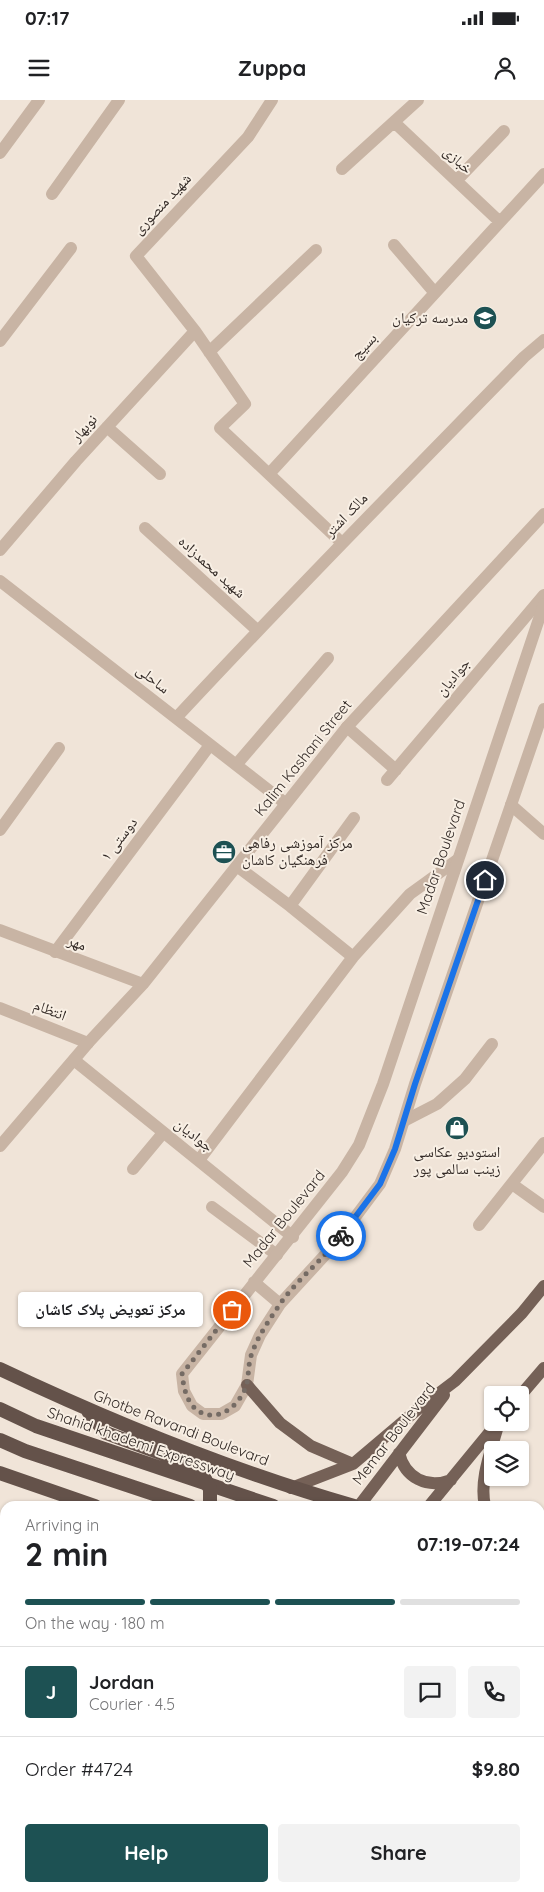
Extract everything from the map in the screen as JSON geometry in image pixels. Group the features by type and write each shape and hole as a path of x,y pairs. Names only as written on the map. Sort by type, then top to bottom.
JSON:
{"highway":[{"name":"Ghotbe Ravandi Boulevard","path":"0,1369 86,1408 291,1488 336,1501"},
{"path":"0,1375 20,1378"},
{"path":"86,1408 106,1433 182,1461 201,1471 210,1489 210,1501"},
{"name":"Shahid khademi Expressway","path":"0,1409 36,1426 258,1501"},
{"path":"0,1440 26,1452 175,1501"},
{"path":"0,1473 81,1501"}],"main road":[{"name":"Memar Boulevard","path":"363,1501 455,1381 522,1313 544,1286"},
{"path":"529,1386 544,1368"},
{"name":"Memar Boulevard","path":"291,1488 353,1464 418,1409 455,1381"},
{"path":"247,1385 280,1423 311,1446 353,1464"},
{"path":"434,1501 491,1431"},
{"path":"484,1501 486,1468 496,1431"},
{"path":"399,1453 407,1471 419,1481 435,1484 451,1480"}],"street":[{"path":"0,153 39,100"},
{"path":"52,194 119,100"},
{"name":"شهید منصوری","path":"194,331 136,256 248,137 272,100"},
{"path":"342,168 418,100"},
{"name":"خبازی","path":"394,122 500,222"},
{"path":"457,180 504,131"},
{"name":"بسیج","path":"269,474 544,174"},
{"path":"394,244 435,293"},
{"path":"0,341 71,248"},
{"path":"209,352 316,250"},
{"path":"194,331 245,404 220,428 342,543"},
{"name":"نوبهار","path":"0,550 194,331"},
{"name":"مالک اشتر","path":"176,718 257,630 524,357 544,340"},
{"path":"107,427 160,474"},
{"name":"Kalim Kashani Street","path":"0,1146 88,1043 144,984 347,727 544,514"},
{"name":"شهید محمدزاده","path":"145,528 257,630"},
{"name":"ساحلی","path":"0,581 286,803"},
{"name":"جوادیان","path":"387,780 544,595"},
{"name":"Madar Boulevard","path":"544,604 383,1084 359,1144 342,1172 293,1237 254,1282 182,1374 184,1391 192,1406 203,1414 221,1414 234,1406 247,1385 251,1355 260,1334 280,1304 335,1244 380,1184 395,1149 544,709"},
{"path":"531,641 537,636 544,634"},
{"path":"236,765 328,658"},
{"path":"347,727 396,770"},
{"name":"دوستی ۱","path":"55,952 210,745"},
{"path":"0,830 59,748"},
{"path":"511,806 544,834"},
{"path":"290,906 354,818"},
{"path":"199,1160 353,957 410,894 457,860"},
{"path":"238,867 353,957"},
{"name":"مهر","path":"0,930 144,984"},
{"name":"انتظام","path":"0,1008 88,1043"},
{"path":"404,1121 437,1104 465,1079 492,1044"},
{"name":"جوادیان","path":"74,1060 293,1237"},
{"path":"132,1169 164,1132"},
{"path":"479,1225 544,1143"},
{"path":"512,1184 544,1207"},
{"path":"212,1206 277,1255"},
{"path":"254,1282 280,1304"}],"way so far":[{"path":"232,1310 182,1374 184,1391 192,1406 203,1414 221,1414 234,1406 247,1385 251,1355 260,1334 280,1304 341,1236"}],"place":[{"name":"مدرسه ترکیان","path":"485,318"},
{"name":"مرکز آموزشی رفاهی فرهنگیان کاشان","path":"224,852"},
{"name":"استودیو عکاسی زینب سالمی پور","path":"457,1128"},
{"name":"مرکز تعویض پلاک کاشان","path":"232,1310"}],"route":[{"path":"341,1236 380,1184 395,1149 415,1084 485,880"}]}
